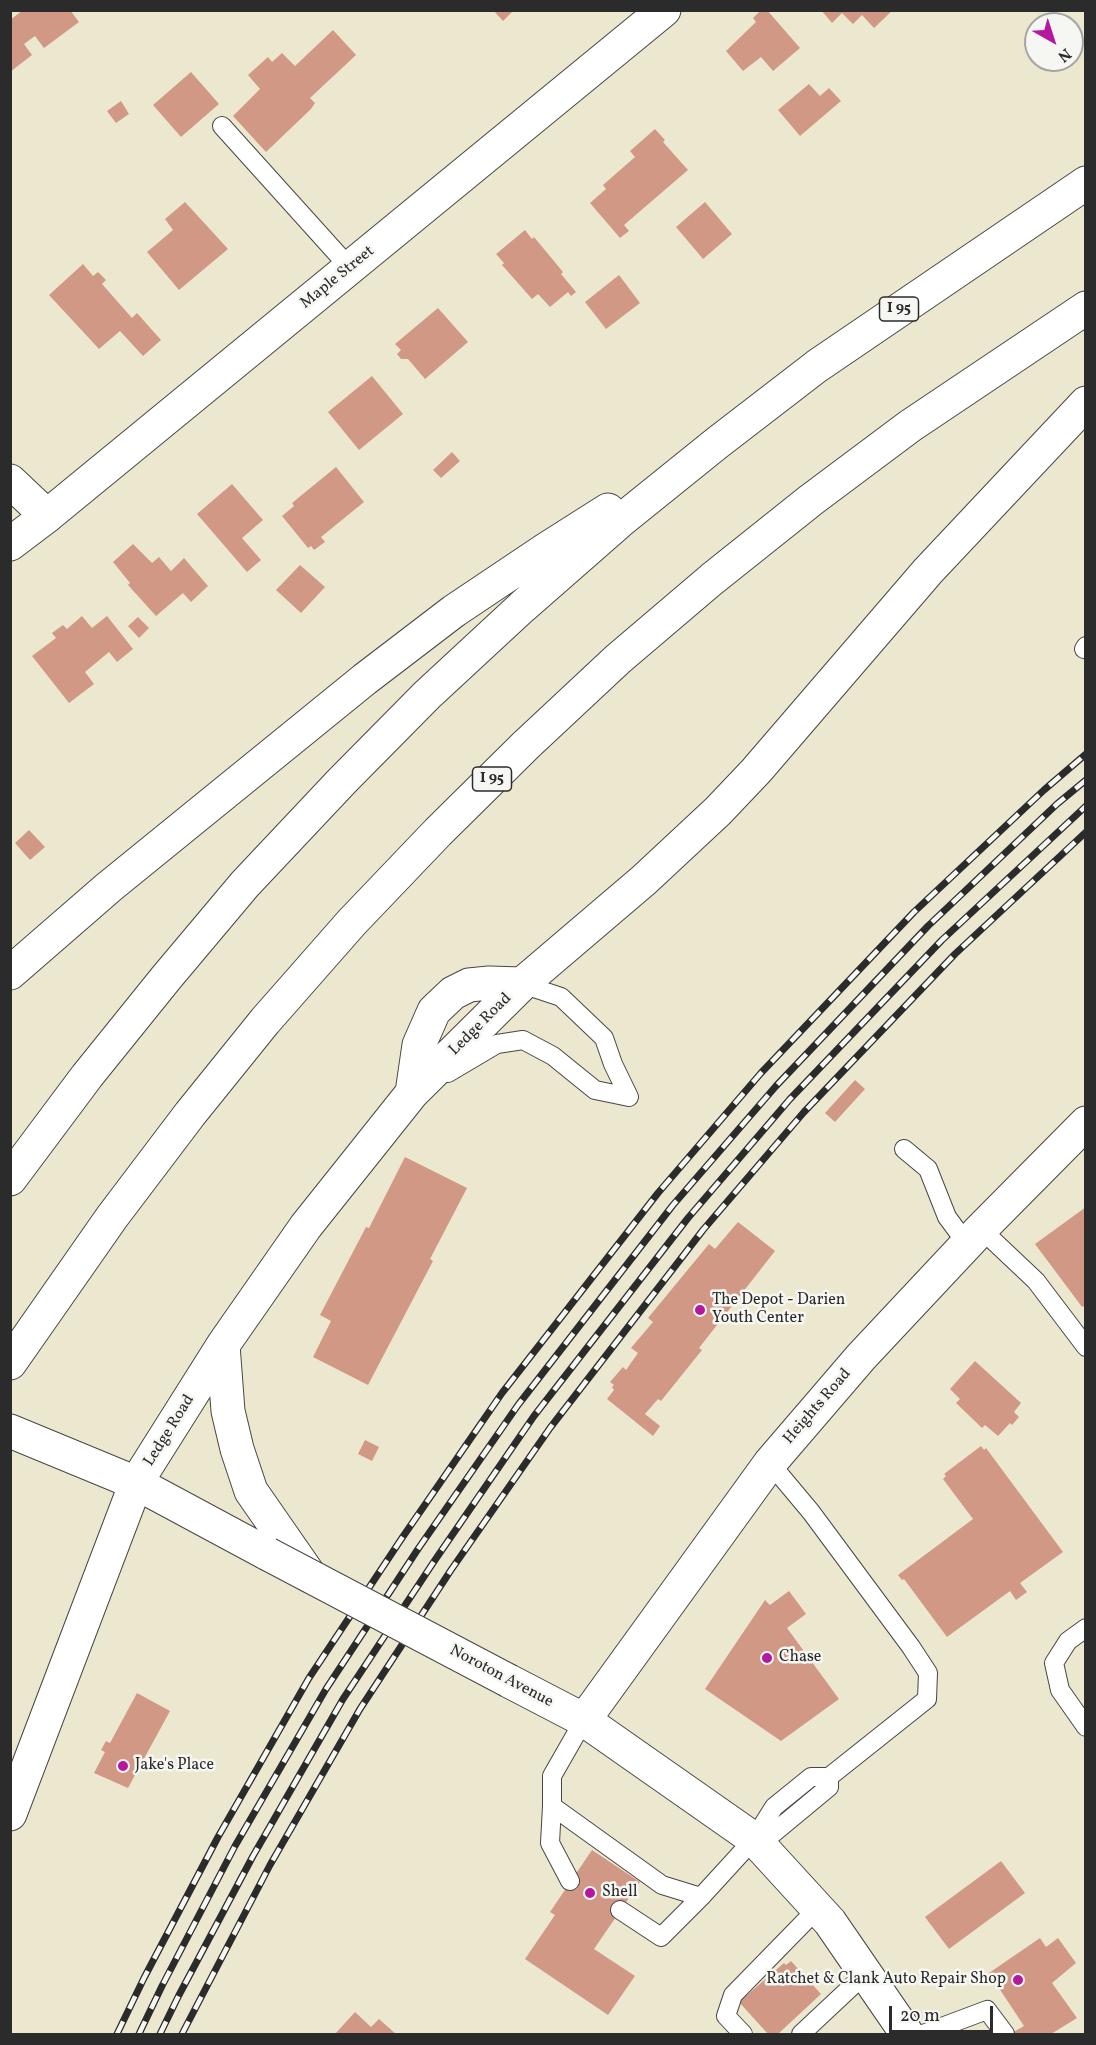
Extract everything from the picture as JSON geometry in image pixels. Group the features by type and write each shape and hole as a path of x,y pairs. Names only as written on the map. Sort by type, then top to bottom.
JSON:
{"main road":[{"name":"Maple Street","path":"10,544 664,10"},
{"name":"I 95","path":"10,1179 87,1076 245,884 342,781 428,695 522,607 619,522 827,359 1086,183"},
{"name":"I 95","path":"10,1363 112,1217 190,1114 265,1021 360,914 438,832 526,745 618,659 712,579 811,500 910,426 1086,308"},
{"path":"522,984 644,880 718,811 756,771 928,571 1086,403"},
{"path":"10,973 193,818 365,679 436,625 545,550 717,443"},
{"path":"10,481 47,516"},
{"name":"Ledge Road","path":"10,1814 136,1483 223,1345 306,1226 412,1093 418,1045 434,1011 453,993 469,985 522,984"},
{"name":"Heights Road","path":"584,1720 770,1463 861,1358 974,1236 1086,1123"},
{"path":"223,1345 228,1411 237,1449 251,1491 310,1576"},
{"name":"Noroton Avenue","path":"10,1431 136,1483 584,1720 756,1842 830,1922 909,2034"}],"lane":[{"path":"222,126 350,268"},
{"path":"412,1093 497,1044 523,1040 553,1056 595,1090 629,1097 604,1038 561,997 522,984"},
{"path":"904,1149 928,1169 947,1217 1036,1281 1086,1347"},
{"path":"620,1910 661,1937 756,1842 774,1807 811,1778 829,1777 927,1699 928,1673 911,1647 811,1512 770,1463"},
{"path":"1086,1628 1068,1641 1054,1664 1060,1690 1086,1727"},
{"path":"570,1881 550,1843 552,1776 584,1720"},
{"path":"552,1806 662,1885 701,1897"},
{"path":"742,2034 726,2016 733,1995 818,1909"},
{"path":"801,2034 865,1974"},
{"path":"909,2034 987,2010 1005,2034"}],"building":[{"path":"23,10 70,10 79,22 44,48 35,36 24,44 32,55 10,72 10,20"},
{"path":"493,10 514,10 503,21"},
{"path":"761,10 767,10 800,48 773,71 761,57 743,71 726,51 756,22 753,18"},
{"path":"821,10 893,10 874,28 862,15 853,24 842,13 832,23"},
{"path":"333,30 356,55 310,98 315,103 311,109 266,152 233,116 260,89 248,75 268,57 272,62 282,53 295,66"},
{"path":"191,72 219,104 181,137 153,105"},
{"path":"809,84 820,96 829,88 841,101 800,136 778,110"},
{"path":"121,101 129,114 116,123 107,111"},
{"path":"655,129 665,140 663,142 688,170 624,225 629,231 620,238 590,203 606,189 603,185 635,157 630,151"},
{"path":"185,202 228,249 179,290 147,252 173,230 165,219"},
{"path":"705,202 732,234 703,259 676,227"},
{"path":"525,230 532,239 534,237 563,272 561,274 576,292 571,296 568,292 550,307 538,294 532,299 502,265 504,263 496,254"},
{"path":"83,264 93,276 98,272 106,280 102,284 132,318 137,313 161,340 143,356 120,331 99,349 49,295"},
{"path":"619,275 640,303 606,329 585,302"},
{"path":"438,308 468,342 425,379 408,359 401,359 397,354 401,350 395,344"},
{"path":"372,376 403,414 359,450 328,412"},
{"path":"452,452 460,461 441,478 433,470"},
{"path":"336,467 364,502 321,537 325,542 314,550 311,546 308,548 282,516 294,506 292,503"},
{"path":"232,484 263,520 242,538 261,560 247,572 197,514"},
{"path":"133,544 152,563 159,557 171,571 184,558 208,586 191,602 183,593 156,616 128,585 130,583 113,562"},
{"path":"300,565 325,587 301,613 276,590"},
{"path":"82,616 92,628 107,616 133,649 117,662 109,652 85,672 94,684 69,703 32,656 56,638 52,633 63,625 67,629"},
{"path":"138,617 149,628 139,638 128,626"},
{"path":"29,830 45,847 30,860 15,843"},
{"path":"855,1080 865,1089 835,1122 825,1113"},
{"path":"405,1157 467,1188 430,1259 433,1261 368,1385 313,1357 331,1321 320,1315 366,1227 369,1228"},
{"path":"1086,1207 1086,1305 1082,1307 1035,1244"},
{"path":"738,1222 775,1251 699,1348 702,1350 661,1401 658,1399 645,1414 660,1426 653,1436 607,1399 614,1390 612,1387 614,1385 610,1382 623,1367 626,1370 638,1353 631,1348 653,1322 648,1318 709,1244 715,1249"},
{"path":"975,1361 1021,1403 1014,1412 1019,1417 998,1436 985,1425 982,1428 956,1403 960,1399 950,1389"},
{"path":"365,1440 379,1447 372,1461 358,1454"},
{"path":"981,1446 984,1450 986,1448 1063,1552 1020,1583 1027,1592 1016,1600 1010,1591 947,1637 904,1579 902,1580 898,1575 973,1519 943,1479 946,1476 944,1474"},
{"name":"Chase","path":"789,1591 806,1614 787,1628 839,1699 781,1741 705,1689 765,1600 770,1605"},
{"path":"137,1693 170,1711 128,1788 94,1773 105,1752 101,1750 106,1741 110,1743"},
{"path":"592,1850 640,1882 594,1949 635,1976 608,2015 525,1959 555,1915 550,1912"},
{"path":"1001,1861 1025,1893 949,1949 925,1917"},
{"path":"1040,1938 1046,1947 1058,1938 1076,1963 1052,1983 1077,2018 1051,2034 1010,2034 1024,2026 989,1973"},
{"path":"791,1961 821,1994 778,2034 768,2034 739,2002 784,1963 786,1965"},
{"path":"355,2012 371,2027 379,2019 396,2034 335,2034"}],"railway":[{"path":"117,2034 218,1837 309,1678 502,1393 658,1193 761,1073 914,912 1044,790 1086,754"},
{"path":"139,2034 235,1846 326,1689 418,1549 518,1405 673,1205 776,1086 928,926 1057,804 1086,780"},
{"path":"160,2034 253,1856 343,1699 534,1416 688,1218 790,1099 942,940 1086,806"},
{"path":"182,2034 270,1865 360,1709 451,1570 550,1428 703,1230 804,1112 955,954 1086,832"}],"place":[{"name":"The Depot - Darien Youth Center","path":"700,1310"},
{"name":"Chase","path":"767,1658"},
{"name":"Jake's Place","path":"123,1766"},
{"name":"Shell","path":"590,1893"},
{"name":"Ratchet & Clank Auto Repair Shop","path":"1018,1980"}]}
